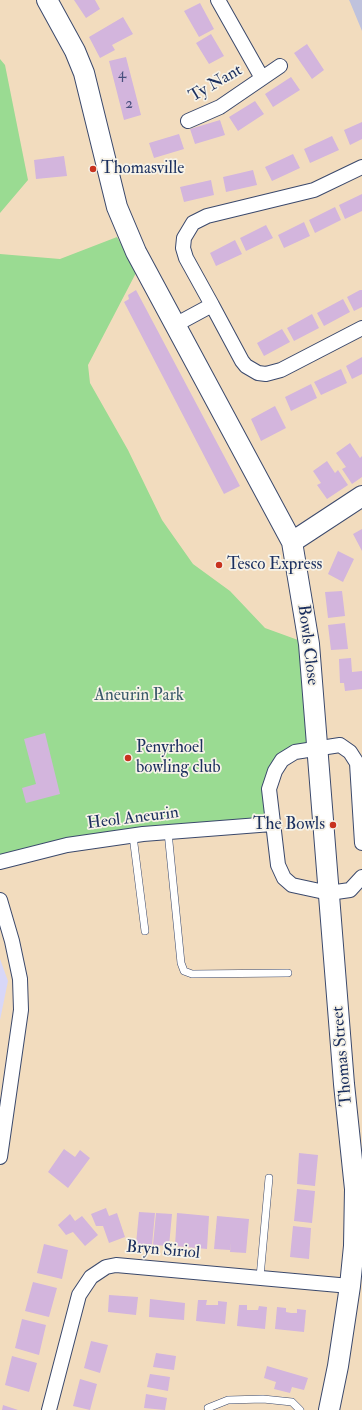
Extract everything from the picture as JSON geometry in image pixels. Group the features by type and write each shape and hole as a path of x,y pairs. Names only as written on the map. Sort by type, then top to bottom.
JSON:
{"main road":[{"name":"Bowls Close","path":"47,0 75,50 84,73 117,207 136,252 292,542 309,644 318,749"},
{"path":"292,542 362,496"},
{"name":"Thomas Street","path":"318,749 344,1077 356,1190 354,1246 350,1286 339,1359 329,1410"}],"street":[{"name":"Ty Nant","path":"218,0 262,78"},
{"name":"Ty Nant","path":"188,121 220,107 280,66"},
{"path":"362,167 314,190 207,216 193,223 184,238 183,248 186,258 242,361 246,366 258,373 266,374 281,370 362,328"},
{"path":"175,325 212,305"},
{"path":"362,843 357,763 350,752 340,746 295,752 282,760 275,771 269,789 278,865 284,878 292,885 329,893 350,890 362,877"},
{"name":"Heol Aneurin","path":"0,862 67,845 168,832 272,824"},
{"path":"0,900 12,941 20,979 21,1010 0,1157"},
{"name":"Bryn Siriol","path":"49,1410 79,1295 85,1284 101,1270 116,1264 350,1286"}],"lane":[{"path":"168,832 181,963 184,971 192,974 288,973"},
{"path":"133,836 145,931"},
{"path":"260,1277 269,1178"},
{"path":"208,1408 228,1400 263,1400 292,1402 300,1410"}],"shaded area":[{"path":"349,0 362,0 362,31 350,2"},
{"path":"0,959 8,981 0,1020"}],"green space":[{"path":"0,59 5,65 28,180 0,213"},
{"name":"Aneurin Park","path":"117,237 137,271 88,365 90,383 128,450 162,520 193,564 230,591 265,628 309,644 317,749 295,752 275,771 272,824 229,827 0,862 0,254 60,259"}],"building":[{"path":"74,0 95,0 100,9 86,18"},
{"path":"200,3 214,29 199,37 184,11"},
{"path":"123,17 133,34 112,45 115,50 100,58 89,37"},
{"path":"211,34 224,56 209,64 196,43"},
{"path":"307,44 324,70 312,79 294,53"},
{"path":"126,57 141,115 124,120 109,61"},
{"path":"291,77 300,90 273,107 265,94"},
{"path":"255,101 264,114 238,131 229,117"},
{"path":"220,120 225,135 195,144 190,129"},
{"path":"362,122 362,139 350,145 344,130"},
{"path":"179,134 184,149 154,158 149,143"},
{"path":"332,136 339,150 310,163 304,149"},
{"path":"293,154 300,168 272,181 265,167"},
{"path":"64,156 67,176 36,179 34,160"},
{"path":"253,170 257,185 226,192 223,177"},
{"path":"211,180 214,195 184,202 180,187"},
{"path":"362,194 362,211 345,219 339,205"},
{"path":"335,207 341,220 315,233 309,220"},
{"path":"304,222 310,236 284,248 278,235"},
{"path":"266,225 273,238 246,251 240,238"},
{"path":"235,240 242,254 216,266 210,253"},
{"path":"136,290 240,486 224,494 124,302 129,299 128,295"},
{"path":"362,290 362,307 354,311 347,297"},
{"path":"343,299 350,312 324,326 317,313"},
{"path":"312,314 319,328 294,341 287,328"},
{"path":"282,329 290,342 264,356 257,343"},
{"path":"362,357 362,374 352,379 346,366"},
{"path":"341,369 347,383 321,395 314,382"},
{"path":"311,384 317,398 291,411 285,397"},
{"path":"275,406 286,428 261,441 251,419"},
{"path":"350,443 360,458 362,456 362,477 352,484 342,469 346,467 336,453"},
{"path":"327,461 335,473 338,470 348,485 327,499 317,485 321,483 313,471"},
{"path":"362,529 362,551 353,534"},
{"path":"338,551 354,559 343,582 328,574"},
{"path":"342,591 345,616 328,618 325,592"},
{"path":"345,623 348,649 331,650 328,625"},
{"path":"351,658 352,672 362,671 362,689 345,691 344,683 340,683 339,659"},
{"path":"45,733 60,794 26,803 22,788 36,784 24,739"},
{"path":"64,1149 75,1157 80,1150 90,1158 68,1188 48,1172"},
{"path":"299,1153 318,1155 315,1186 297,1184"},
{"path":"297,1189 315,1191 312,1223 294,1221"},
{"path":"106,1208 109,1216 117,1213 125,1237 109,1243 103,1226 96,1226 91,1214"},
{"path":"139,1212 155,1213 152,1245 136,1244"},
{"path":"156,1213 172,1214 169,1246 153,1245"},
{"path":"177,1213 209,1216 207,1249 175,1246"},
{"path":"70,1214 75,1221 82,1216 98,1235 85,1246 73,1232 66,1235 58,1225"},
{"path":"217,1216 249,1219 246,1253 230,1252 231,1242 230,1250 214,1249"},
{"path":"293,1226 311,1228 309,1259 290,1257"},
{"path":"44,1244 68,1250 62,1279 37,1273"},
{"path":"33,1282 57,1288 49,1317 25,1311"},
{"path":"109,1295 138,1297 136,1315 108,1312"},
{"path":"150,1299 185,1303 184,1320 149,1317"},
{"path":"198,1300 207,1300 206,1305 218,1305 218,1301 227,1302 225,1324 196,1321"},
{"path":"239,1305 247,1305 247,1310 258,1310 259,1306 267,1307 265,1329 237,1326"},
{"path":"277,1307 286,1308 286,1312 291,1313 297,1313 297,1309 306,1310 304,1332 275,1329"},
{"path":"22,1319 46,1325 39,1355 15,1348"},
{"path":"91,1341 108,1345 100,1373 84,1368"},
{"path":"156,1353 176,1356 174,1370 153,1367"},
{"path":"12,1356 37,1363 29,1392 5,1385"},
{"path":"267,1366 308,1378 304,1390 292,1387 290,1393 274,1389 276,1382 264,1378"},
{"path":"150,1374 170,1377 168,1391 147,1387"},
{"path":"80,1379 97,1384 90,1410 73,1406"},
{"path":"146,1394 167,1398 165,1410 144,1408"},
{"path":"3,1405 18,1410 2,1410"}],"place":[{"name":"Thomasville","path":"93,169"},
{"name":"Tesco Express","path":"219,565"},
{"name":"Penyrhoel bowling club","path":"128,758"},
{"name":"The Bowls","path":"333,825"}]}
